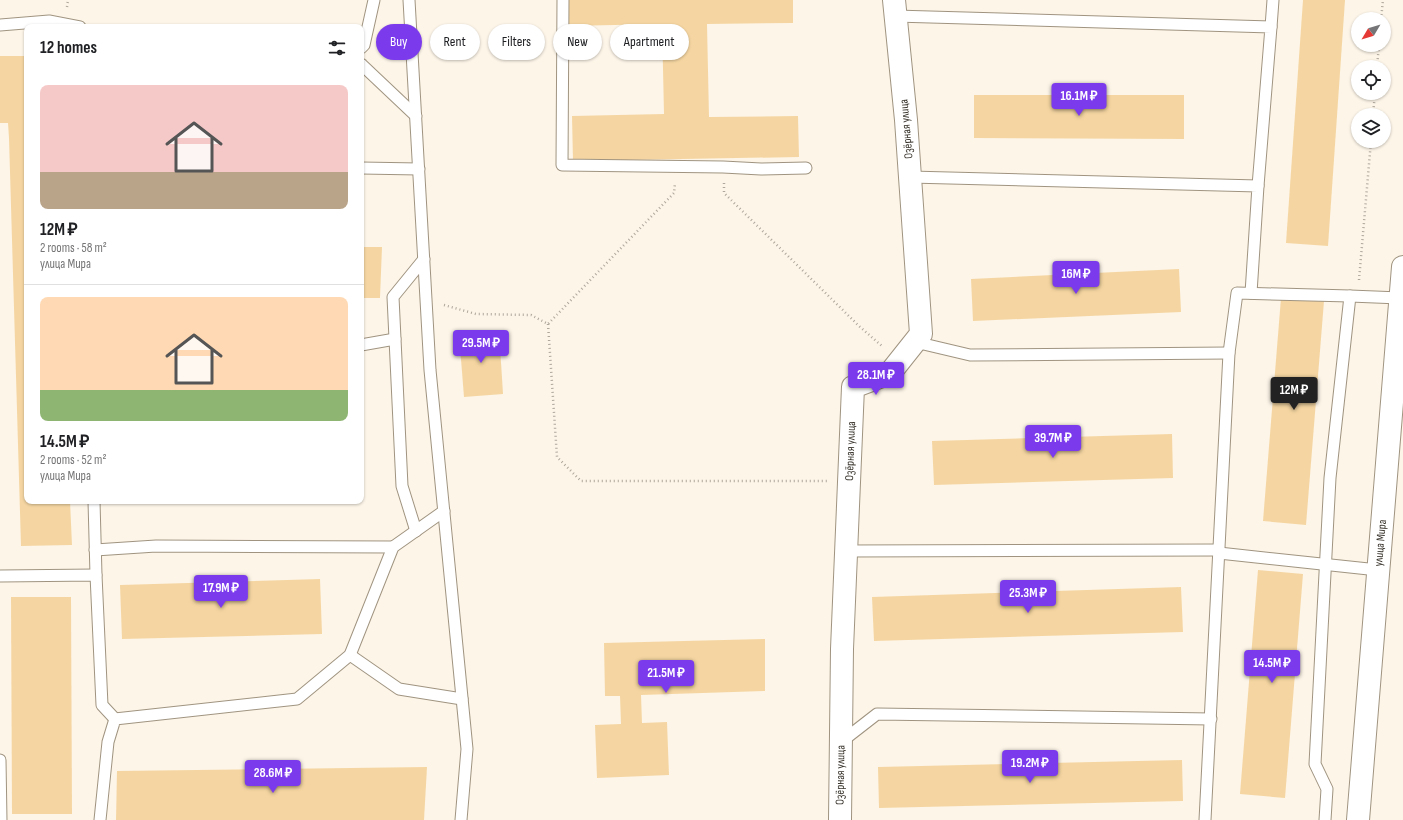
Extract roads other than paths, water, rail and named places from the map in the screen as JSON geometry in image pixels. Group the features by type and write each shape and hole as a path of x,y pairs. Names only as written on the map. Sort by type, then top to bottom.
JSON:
{"street":[{"name":"Озёрная улица","path":"840,820 842,649 852,387 890,373 921,334 906,120 894,8"},
{"name":"улица Мира","path":"1358,820 1401,312 1403,266"}],"lane":[{"path":"364,45 374,0"},
{"path":"409,0 430,370 467,749 461,820"},
{"path":"563,0 562,165 676,166 761,169 806,168"},
{"path":"1251,293 1273,0"},
{"path":"894,8 1270,27"},
{"path":"0,25 49,21 64,24"},
{"path":"364,67 416,116"},
{"path":"364,168 419,169"},
{"path":"910,177 1258,186"},
{"path":"416,531 402,486 393,297 424,259"},
{"path":"1205,820 1229,353 1237,293 1353,296 1401,312"},
{"path":"1325,820 1327,789 1315,764 1325,564 1330,478 1353,296"},
{"path":"364,344 395,339"},
{"path":"915,342 970,354 1229,353"},
{"path":"94,504 102,705 115,719"},
{"path":"115,719 297,699 350,655 393,547 444,511"},
{"path":"95,550 156,546 393,547"},
{"path":"846,552 1219,551 1378,570"},
{"path":"0,576 96,575"},
{"path":"350,655 399,689 462,699"},
{"path":"840,742 877,714 1211,719"},
{"path":"100,820 108,742 115,719"},
{"path":"0,760 1,820"}]}
